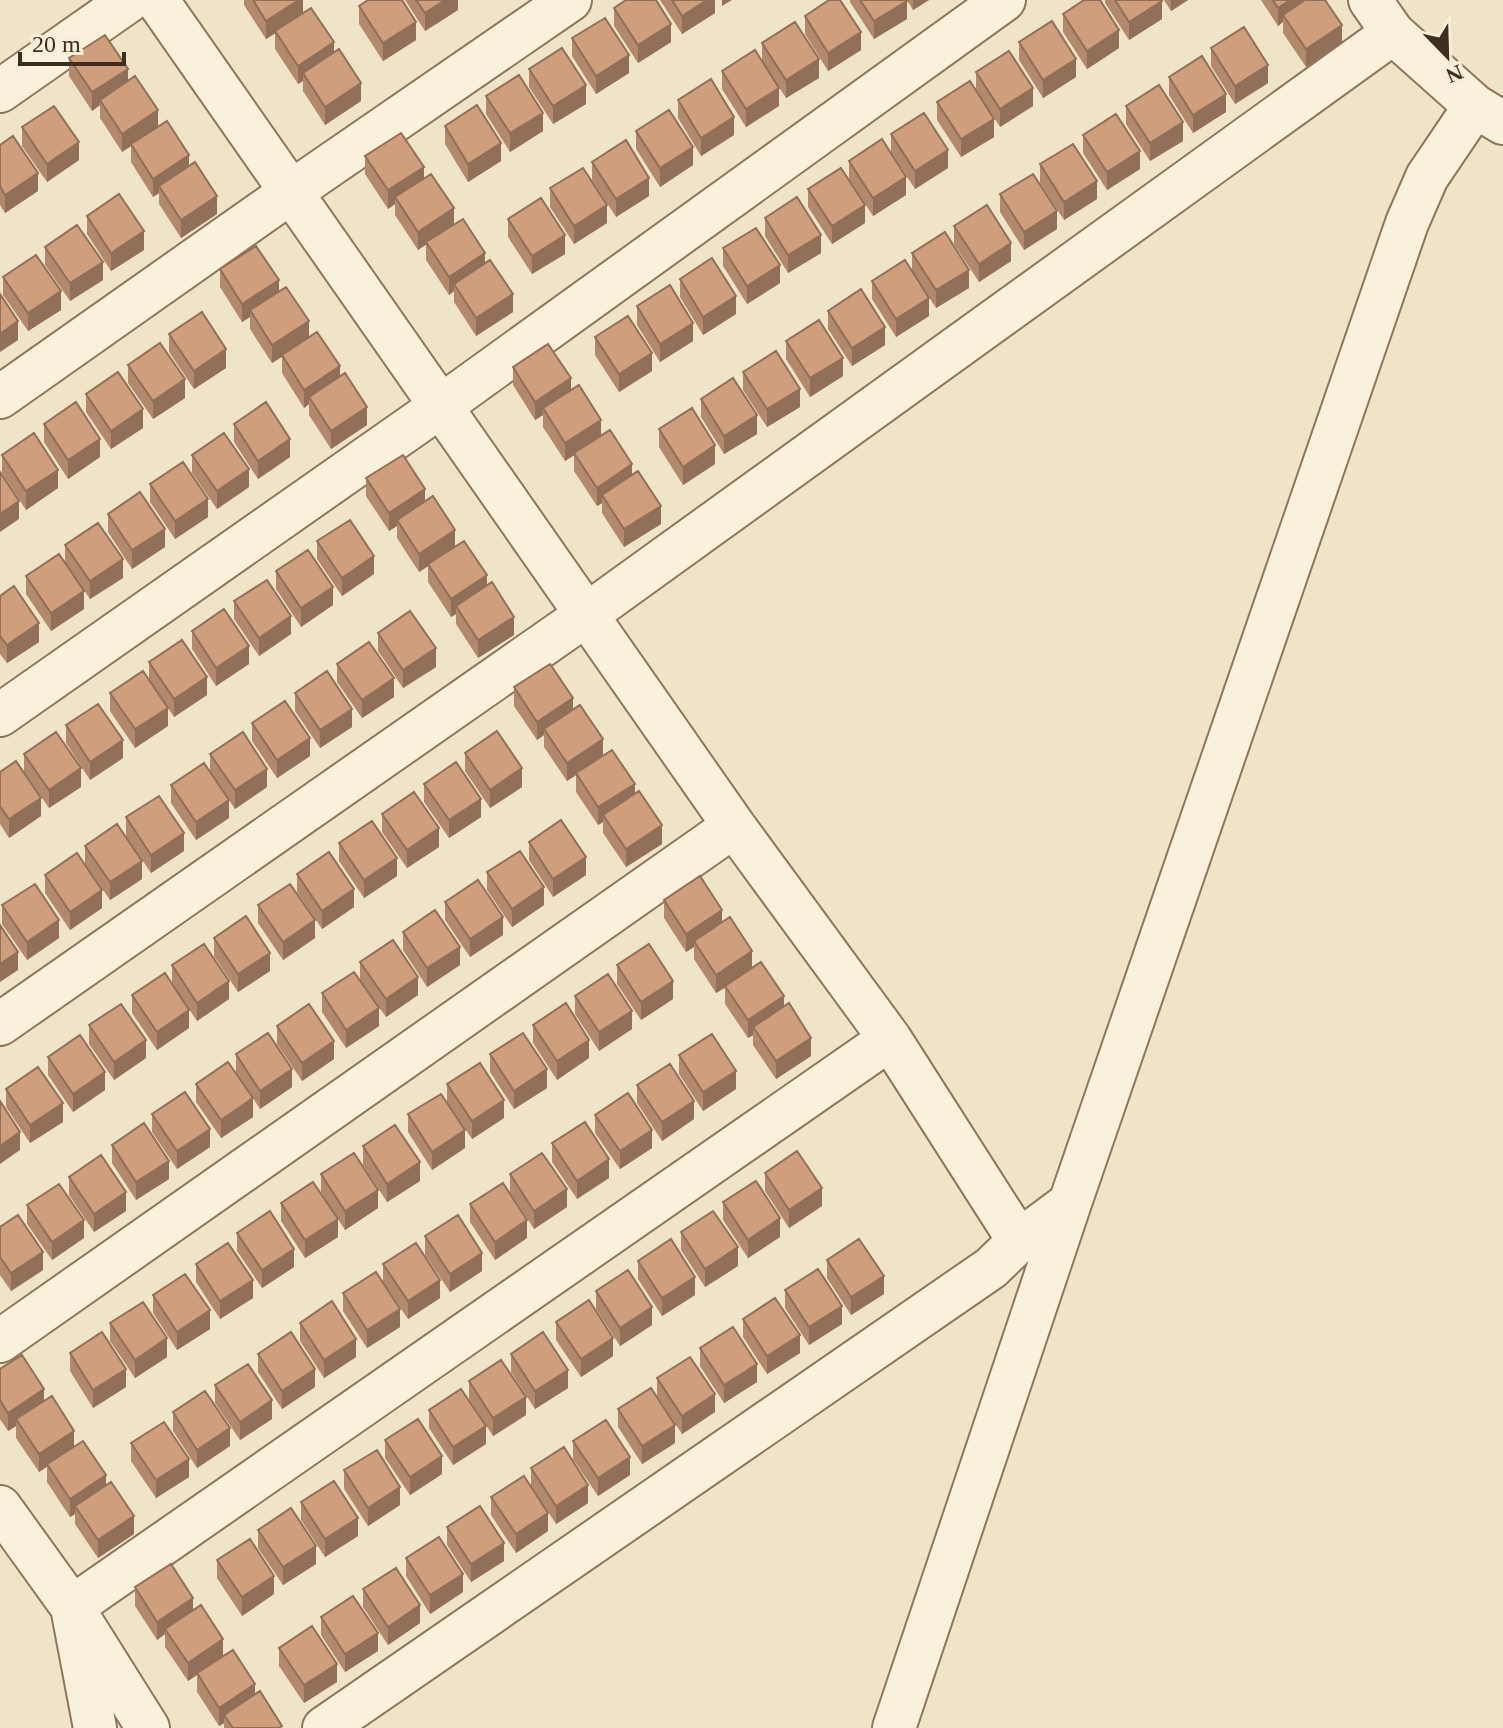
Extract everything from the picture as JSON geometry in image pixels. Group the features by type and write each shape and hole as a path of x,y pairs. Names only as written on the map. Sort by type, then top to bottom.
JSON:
{"street":[{"path":"0,91 130,0"},
{"path":"157,0 734,826 890,1039 1019,1241"},
{"path":"0,397 570,0"},
{"path":"0,715 441,406 1004,0"},
{"path":"0,1024 586,615 1381,16 1489,114 1427,177 1407,223 1070,1203 894,1728"},
{"path":"0,1341 734,826"},
{"path":"72,1607 890,1039"},
{"path":"324,1728 978,1277 1070,1203"},
{"path":"0,1507 72,1607 148,1728"},
{"path":"72,1607 95,1728"}],"building":[{"path":"253,0 299,0 266,21"},
{"path":"368,0 402,0 416,22 383,43 359,6"},
{"path":"416,0 445,0 425,13"},
{"path":"626,0 656,0 671,24 638,45 614,8"},
{"path":"672,0 707,0 682,16"},
{"path":"829,0 840,0 861,32 828,53 805,16"},
{"path":"860,0 906,0 907,1 874,21"},
{"path":"1084,0 1100,0 1119,30 1087,51 1063,14"},
{"path":"1115,0 1161,0 1162,1 1129,22"},
{"path":"1273,0 1290,0 1278,8"},
{"path":"1305,0 1325,0 1342,25 1306,49 1283,15"},
{"path":"311,8 334,42 298,66 275,31"},
{"path":"605,18 629,55 596,76 572,38"},
{"path":"1052,21 1076,59 1043,80 1019,42"},
{"path":"795,22 819,59 786,80 762,43"},
{"path":"1244,27 1268,65 1235,86 1211,48"},
{"path":"105,35 128,69 92,92 69,58"},
{"path":"562,48 586,85 553,106 529,69"},
{"path":"339,49 361,83 325,107 303,73"},
{"path":"755,50 779,88 746,109 722,71"},
{"path":"1009,51 1033,88 1000,109 976,72"},
{"path":"1202,56 1226,94 1193,115 1169,77"},
{"path":"519,75 543,113 510,133 486,96"},
{"path":"135,76 158,110 122,134 100,100"},
{"path":"711,79 734,117 701,138 678,100"},
{"path":"970,81 994,119 961,139 937,102"},
{"path":"1159,85 1183,122 1150,143 1126,106"},
{"path":"477,105 501,143 468,164 445,126"},
{"path":"54,106 79,142 47,164 22,127"},
{"path":"669,110 693,147 660,168 636,131"},
{"path":"924,113 948,150 915,171 891,134"},
{"path":"1116,114 1140,151 1107,172 1083,135"},
{"path":"167,121 189,155 153,179 131,144"},
{"path":"401,133 424,167 388,190 365,156"},
{"path":"13,136 38,173 5,195 0,186 0,145"},
{"path":"882,139 906,177 873,198 849,161"},
{"path":"626,140 649,178 616,199 592,162"},
{"path":"1073,144 1097,181 1064,202 1040,164"},
{"path":"195,162 217,196 181,220 159,186"},
{"path":"583,168 607,205 574,226 550,188"},
{"path":"841,168 865,205 832,226 808,189"},
{"path":"431,174 454,208 418,232 395,197"},
{"path":"1033,174 1057,211 1024,232 1000,194"},
{"path":"119,194 144,231 111,253 87,216"},
{"path":"797,197 821,235 788,255 765,218"},
{"path":"541,198 565,235 532,256 508,219"},
{"path":"987,205 1011,243 979,264 954,226"},
{"path":"463,219 485,253 449,277 426,242"},
{"path":"77,225 103,262 70,283 45,247"},
{"path":"756,228 780,265 747,286 723,248"},
{"path":"945,232 969,270 936,290 912,253"},
{"path":"256,246 279,280 242,304 220,269"},
{"path":"36,255 61,291 28,313 3,277"},
{"path":"712,258 736,296 703,317 680,279"},
{"path":"490,260 513,294 476,318 454,284"},
{"path":"905,260 929,298 896,319 872,281"},
{"path":"670,285 693,323 660,344 637,306"},
{"path":"286,287 309,321 272,345 250,310"},
{"path":"861,289 885,327 852,348 828,311"},
{"path":"0,294 18,321 0,334"},
{"path":"202,312 226,349 194,371 169,334"},
{"path":"628,316 652,353 619,374 595,337"},
{"path":"819,320 843,358 810,378 786,341"},
{"path":"317,332 340,366 304,390 282,355"},
{"path":"160,343 185,379 153,401 128,365"},
{"path":"548,344 571,378 535,402 513,367"},
{"path":"776,351 800,389 767,409 743,372"},
{"path":"118,372 143,409 111,431 86,394"},
{"path":"345,373 367,407 331,431 309,397"},
{"path":"733,378 757,415 724,436 701,399"},
{"path":"579,385 601,420 565,443 543,408"},
{"path":"76,402 100,439 68,460 44,424"},
{"path":"266,402 290,439 258,461 234,424"},
{"path":"692,408 715,445 683,467 659,429"},
{"path":"610,430 632,464 597,488 574,453"},
{"path":"34,433 58,470 26,491 2,455"},
{"path":"224,433 249,469 217,491 192,455"},
{"path":"403,455 425,489 389,513 366,478"},
{"path":"183,462 208,499 175,521 150,484"},
{"path":"638,471 661,506 624,529 602,495"},
{"path":"0,472 19,501 0,514"},
{"path":"140,492 165,529 132,550 108,514"},
{"path":"433,496 455,530 419,554 397,520"},
{"path":"350,520 374,556 342,578 317,541"},
{"path":"98,523 123,559 90,581 65,545"},
{"path":"464,541 487,575 451,599 428,564"},
{"path":"308,550 333,587 301,608 276,571"},
{"path":"59,554 84,591 51,613 26,576"},
{"path":"267,580 291,616 259,638 234,601"},
{"path":"492,582 514,617 478,640 456,606"},
{"path":"14,586 39,623 7,645 0,636 0,596"},
{"path":"224,609 249,646 216,668 192,631"},
{"path":"410,611 436,648 403,670 378,633"},
{"path":"182,640 207,677 174,699 149,662"},
{"path":"369,642 394,678 362,700 337,664"},
{"path":"550,664 573,698 537,722 514,687"},
{"path":"143,671 168,708 135,729 110,693"},
{"path":"327,671 352,709 320,730 295,693"},
{"path":"285,701 310,738 277,760 252,723"},
{"path":"98,704 123,740 90,762 66,725"},
{"path":"580,705 603,739 567,763 544,729"},
{"path":"497,731 522,768 490,790 465,753"},
{"path":"56,732 81,768 49,790 24,754"},
{"path":"243,732 267,769 235,790 210,754"},
{"path":"612,750 635,784 598,807 576,773"},
{"path":"16,761 41,798 9,819 0,806 0,772"},
{"path":"456,762 481,799 449,820 424,784"},
{"path":"204,763 229,800 196,822 171,785"},
{"path":"639,791 662,825 626,849 603,815"},
{"path":"414,792 439,828 407,850 382,814"},
{"path":"159,796 184,833 151,855 126,817"},
{"path":"561,820 586,857 553,879 529,842"},
{"path":"372,821 397,858 364,880 339,843"},
{"path":"117,824 142,861 110,882 85,846"},
{"path":"520,851 544,887 512,909 487,872"},
{"path":"329,852 354,889 322,911 297,874"},
{"path":"77,853 102,890 70,912 45,875"},
{"path":"700,876 722,910 686,934 664,900"},
{"path":"478,880 503,917 470,939 445,902"},
{"path":"35,884 59,920 27,942 2,905"},
{"path":"290,884 315,920 283,942 258,905"},
{"path":"435,910 460,947 427,968 403,932"},
{"path":"246,916 270,953 238,974 214,938"},
{"path":"730,917 752,951 716,975 694,941"},
{"path":"0,925 18,952 0,964"},
{"path":"393,940 418,977 386,999 360,962"},
{"path":"204,944 229,981 197,1003 172,965"},
{"path":"649,944 673,981 641,1002 617,965"},
{"path":"761,962 784,996 748,1020 725,986"},
{"path":"354,972 379,1008 346,1030 322,993"},
{"path":"165,973 189,1010 157,1032 132,995"},
{"path":"608,974 632,1011 599,1032 575,996"},
{"path":"566,1003 589,1040 557,1061 533,1025"},
{"path":"789,1003 811,1038 776,1061 753,1027"},
{"path":"121,1004 146,1040 114,1062 89,1025"},
{"path":"309,1004 334,1041 302,1063 277,1026"},
{"path":"268,1033 292,1069 260,1091 236,1054"},
{"path":"523,1033 547,1069 514,1091 490,1054"},
{"path":"712,1034 736,1071 703,1092 679,1055"},
{"path":"80,1035 105,1072 73,1094 48,1057"},
{"path":"228,1062 253,1098 221,1120 196,1084"},
{"path":"480,1063 504,1100 472,1121 447,1084"},
{"path":"670,1064 694,1101 662,1122 637,1085"},
{"path":"38,1067 63,1103 30,1125 6,1089"},
{"path":"185,1092 210,1129 177,1151 152,1114"},
{"path":"628,1093 652,1130 620,1151 595,1115"},
{"path":"441,1094 465,1130 432,1152 408,1114"},
{"path":"0,1101 20,1132 0,1146"},
{"path":"585,1122 609,1159 577,1181 552,1143"},
{"path":"144,1123 169,1161 136,1182 112,1145"},
{"path":"395,1125 420,1162 387,1184 363,1146"},
{"path":"797,1151 822,1188 789,1210 765,1173"},
{"path":"354,1153 378,1190 345,1211 321,1174"},
{"path":"542,1153 567,1189 534,1211 510,1174"},
{"path":"101,1155 126,1192 94,1214 69,1177"},
{"path":"756,1181 780,1218 748,1240 723,1202"},
{"path":"313,1182 338,1219 305,1240 281,1203"},
{"path":"503,1183 527,1220 495,1242 470,1204"},
{"path":"59,1184 84,1220 52,1242 27,1205"},
{"path":"270,1211 294,1249 262,1270 237,1233"},
{"path":"713,1211 738,1247 705,1269 681,1232"},
{"path":"18,1215 43,1252 11,1273 0,1257 0,1227"},
{"path":"458,1215 482,1253 450,1274 425,1236"},
{"path":"671,1239 695,1277 662,1298 638,1261"},
{"path":"859,1239 884,1276 851,1297 827,1260"},
{"path":"228,1243 253,1280 220,1301 196,1264"},
{"path":"416,1243 440,1280 408,1301 383,1264"},
{"path":"818,1269 842,1306 809,1327 785,1290"},
{"path":"628,1270 652,1307 620,1328 596,1291"},
{"path":"376,1272 400,1309 367,1330 343,1293"},
{"path":"185,1274 210,1310 177,1332 153,1295"},
{"path":"775,1298 800,1335 767,1356 743,1319"},
{"path":"589,1300 613,1338 581,1359 556,1322"},
{"path":"332,1301 356,1339 324,1360 300,1323"},
{"path":"143,1302 167,1338 135,1360 110,1323"},
{"path":"733,1327 757,1364 724,1385 700,1348"},
{"path":"102,1332 126,1369 93,1390 70,1353"},
{"path":"291,1332 315,1369 282,1391 258,1354"},
{"path":"543,1332 568,1370 535,1391 511,1354"},
{"path":"22,1355 44,1389 8,1413 0,1400 0,1369"},
{"path":"690,1357 715,1394 682,1416 657,1378"},
{"path":"501,1360 526,1397 493,1418 469,1381"},
{"path":"248,1364 272,1400 240,1422 215,1385"},
{"path":"651,1388 675,1425 642,1446 618,1409"},
{"path":"461,1389 486,1426 453,1447 429,1410"},
{"path":"205,1391 230,1428 197,1450 173,1412"},
{"path":"52,1396 74,1431 39,1454 16,1419"},
{"path":"418,1419 442,1456 410,1477 385,1440"},
{"path":"606,1420 630,1457 598,1478 573,1441"},
{"path":"164,1422 189,1459 156,1480 131,1443"},
{"path":"83,1441 106,1475 70,1499 47,1464"},
{"path":"564,1447 588,1485 556,1506 531,1468"},
{"path":"377,1450 400,1487 368,1508 344,1470"},
{"path":"524,1476 548,1513 516,1534 491,1497"},
{"path":"334,1481 358,1518 325,1539 301,1502"},
{"path":"111,1482 134,1516 98,1540 75,1506"},
{"path":"480,1506 504,1543 471,1564 447,1527"},
{"path":"291,1508 316,1546 283,1567 258,1530"},
{"path":"439,1537 463,1574 430,1595 406,1558"},
{"path":"250,1539 274,1576 242,1597 217,1560"},
{"path":"171,1564 193,1598 157,1622 135,1587"},
{"path":"396,1568 420,1605 388,1627 363,1589"},
{"path":"353,1596 378,1633 345,1654 321,1617"},
{"path":"201,1605 223,1639 188,1663 165,1629"},
{"path":"312,1626 337,1664 304,1685 279,1648"},
{"path":"233,1650 255,1684 219,1708 197,1673"},
{"path":"260,1691 282,1726 233,1728 224,1715"}]}
